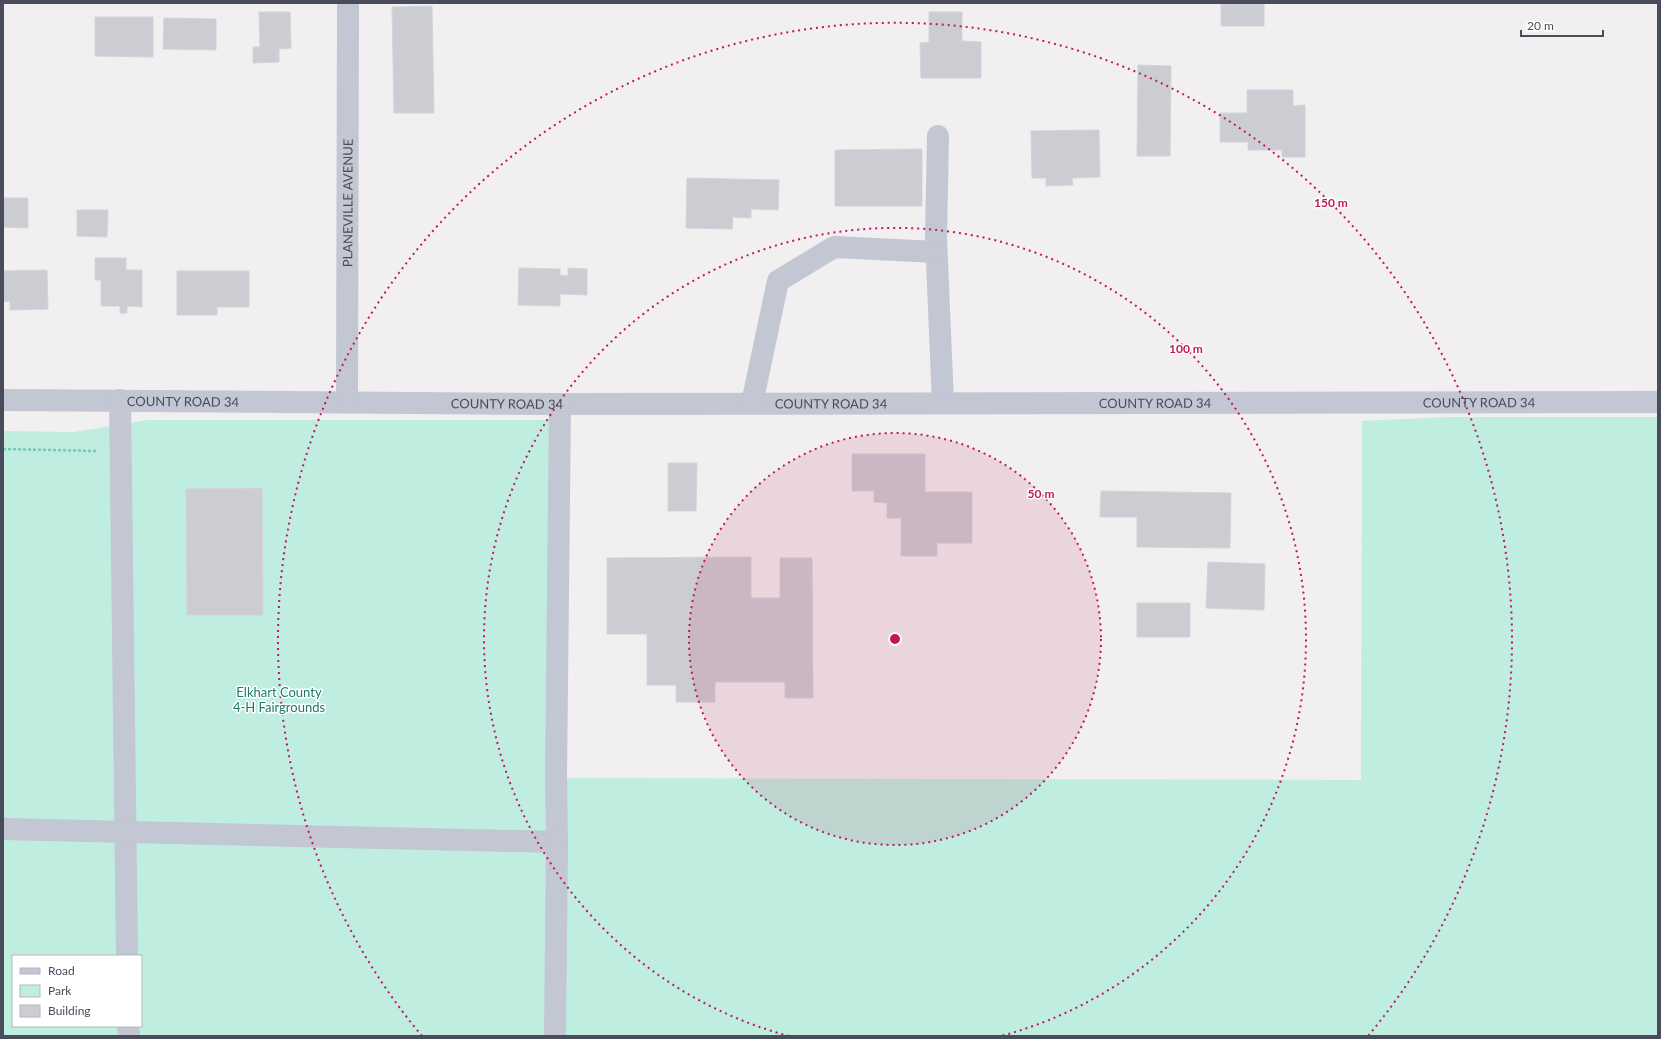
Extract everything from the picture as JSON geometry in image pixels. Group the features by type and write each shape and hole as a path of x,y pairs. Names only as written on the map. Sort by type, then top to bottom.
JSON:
{"street":[{"name":"PLANEVILLE AVENUE","path":"347,402 348,3"},
{"path":"938,136 936,252 943,403"},
{"path":"752,404 778,281 834,247 936,252"},
{"name":"COUNTY ROAD 34","path":"3,400 560,404 1658,402"},
{"path":"120,400 128,955"},
{"path":"555,1036 560,404"},
{"path":"3,829 557,842"}],"path":[{"path":"3,449 120,451"}],"green space":[{"name":"Elkhart County 4-H Fairgrounds","path":"1447,417 1658,417 1658,1036 3,1036 3,431 74,432 148,420 556,420 556,778 1361,780 1362,421"}],"building":[{"path":"1221,3 1264,3 1264,26 1221,26"},
{"path":"432,6 434,113 394,113 392,7"},
{"path":"259,12 290,12 291,48 279,49 279,62 253,63 253,47 260,47"},
{"path":"929,12 962,12 962,41 981,42 981,78 921,78 920,43 929,42"},
{"path":"95,17 153,17 153,57 95,56"},
{"path":"164,18 216,19 216,50 163,49"},
{"path":"1138,65 1171,66 1170,156 1137,156"},
{"path":"1247,90 1293,90 1293,106 1305,105 1305,157 1282,157 1282,150 1248,150 1248,142 1220,142 1220,113 1247,113"},
{"path":"1099,130 1100,177 1072,178 1073,185 1046,186 1046,178 1032,178 1031,131"},
{"path":"922,149 922,206 835,206 835,150"},
{"path":"687,178 779,180 778,210 751,209 751,218 733,217 732,229 686,228"},
{"path":"3,198 28,198 28,228 3,227"},
{"path":"77,210 108,210 107,237 77,236"},
{"path":"95,258 126,258 126,270 142,270 142,307 127,306 127,313 120,313 120,306 101,306 101,280 95,280"},
{"path":"519,268 560,269 560,275 568,276 568,268 587,269 587,295 560,294 560,306 518,305"},
{"path":"47,270 48,309 10,310 10,301 3,302 3,271"},
{"path":"177,271 249,271 249,307 217,307 217,315 177,315"},
{"path":"852,454 925,454 925,492 972,492 972,543 937,543 937,556 901,556 901,518 887,518 887,503 874,502 874,491 852,491"},
{"path":"668,463 697,463 696,511 668,511"},
{"path":"262,488 263,615 187,615 186,489"},
{"path":"1101,491 1231,493 1230,548 1137,547 1137,517 1100,517"},
{"path":"751,557 751,598 780,598 780,558 812,558 813,698 785,698 785,682 715,682 715,702 676,702 676,685 647,685 647,634 607,634 607,558"},
{"path":"1208,562 1265,564 1264,610 1206,608"},
{"path":"1137,603 1190,603 1190,637 1137,637"}]}
